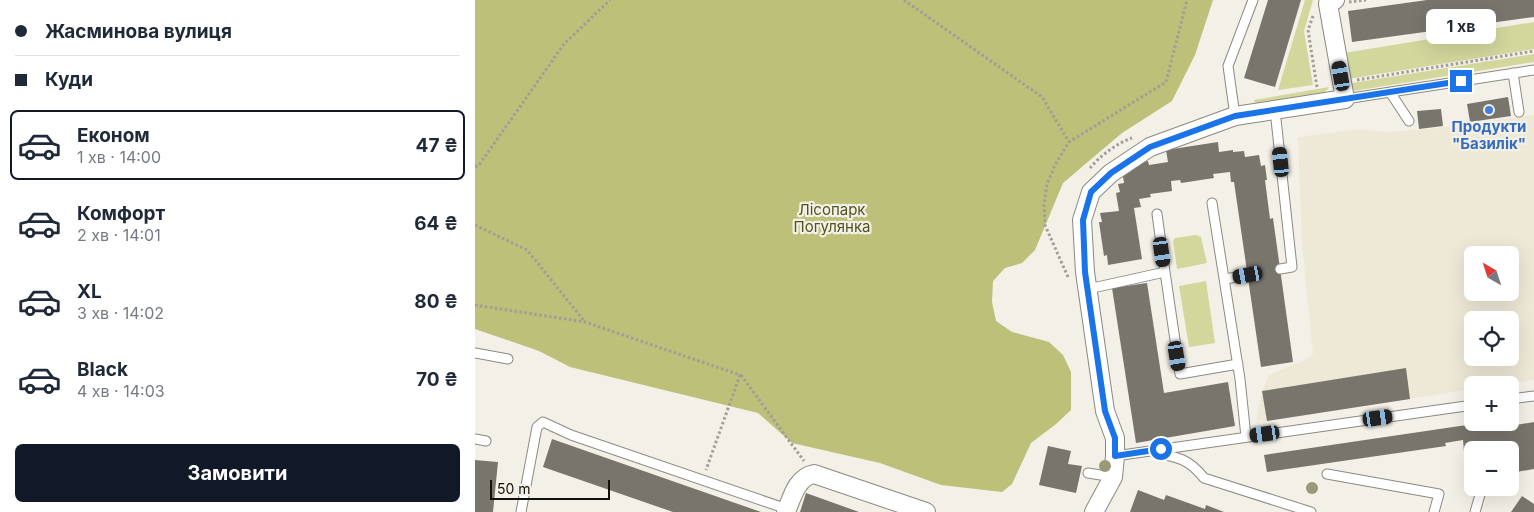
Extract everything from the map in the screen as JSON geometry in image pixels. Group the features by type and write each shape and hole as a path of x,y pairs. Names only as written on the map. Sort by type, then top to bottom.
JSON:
{"street":[{"path":"1094,512 1113,477 1115,438 1105,411 1080,287 1083,220 1091,192 1111,173 1150,147 1235,116 1275,110 1343,91 1328,4 1335,0"},
{"path":"787,510 799,482 806,475 814,474 926,512"}],"lane":[{"path":"1235,116 1228,66 1253,0"},
{"path":"1343,91 1390,92 1534,70"},
{"path":"1513,73 1519,112"},
{"path":"1390,92 1409,121"},
{"path":"1275,110 1293,267 1279,269"},
{"path":"1212,203 1238,364 1247,437"},
{"path":"1157,214 1180,374 1238,364"},
{"path":"1080,287 1165,272"},
{"path":"1225,279 1248,275"},
{"path":"475,353 509,359"},
{"path":"1519,398 1534,396"},
{"path":"1115,456 1464,405"},
{"path":"521,512 537,426 543,422 571,434 787,510"},
{"path":"475,439 486,441"},
{"path":"1145,452 1183,458 1195,466 1204,478 1311,512"},
{"path":"1088,473 1113,477"},
{"path":"1327,474 1439,494 1434,512"},
{"path":"1475,512 1480,496"}],"path":[{"path":"475,167 479,165 563,44 610,0"},
{"path":"904,0 1042,97 1069,142"},
{"path":"1080,287 1057,254 1045,225 1044,205 1047,184 1056,163 1069,142 1166,82 1187,0"},
{"path":"1316,8 1309,30 1317,87 1343,91 1534,51"},
{"path":"475,225 527,250 585,322"},
{"path":"475,305 585,322 740,375 814,474"},
{"path":"701,480 740,375"}],"shaded area":[{"path":"1534,115 1534,380 1519,382 1519,376 1464,376 1464,390 1256,423 1262,391 1269,375 1305,360 1313,354 1302,244 1298,137 1360,129 1385,132 1429,129"}],"green space":[{"name":"Лісопарк Погулянка","path":"475,0 1213,0 1195,55 1172,101 1122,133 1063,183 1035,250 1022,263 1005,268 993,281 992,302 996,321 1012,332 1049,342 1063,355 1071,372 1071,410 1031,443 1012,484 1002,492 941,485 880,463 792,443 758,413 570,367 539,351 475,329"},
{"path":"1305,0 1313,0 1304,31 1313,85 1278,90"},
{"path":"1534,22 1534,49 1348,79 1344,53"},
{"path":"1534,54 1534,62 1353,91 1346,84"},
{"path":"1329,87 1322,96 1256,107 1254,100"},
{"path":"1196,235 1201,237 1207,263 1177,269 1173,241 1175,238"},
{"path":"1206,281 1215,343 1189,347 1179,286"}],"building":[{"path":"1268,0 1301,0 1275,87 1244,78"},
{"path":"1427,0 1534,0 1534,17 1352,42 1348,11"},
{"name":"Продукти \"Базилік\"","path":"1508,97 1511,116 1470,122 1467,104"},
{"path":"1441,109 1443,126 1419,129 1417,111"},
{"path":"1218,142 1219,152 1244,151 1245,157 1259,155 1261,166 1265,165 1270,219 1273,218 1293,362 1261,367 1234,182 1231,182 1230,172 1213,174 1214,178 1181,183 1180,180 1171,181 1172,191 1150,194 1151,197 1139,199 1141,207 1134,208 1142,259 1108,265 1107,255 1104,256 1099,222 1102,222 1100,213 1119,211 1116,193 1120,192 1118,184 1124,183 1122,169 1130,164 1148,161 1149,165 1168,162 1166,150"},
{"path":"1147,283 1164,393 1228,382 1235,426 1136,443 1112,288"},
{"path":"1406,368 1410,399 1267,421 1262,391"},
{"path":"1534,422 1534,469 1519,472 1519,441 1464,441 1464,452 1463,440 1445,443 1446,446 1267,472 1264,455 1464,425 1464,431 1519,431 1519,424"},
{"path":"552,439 761,512 673,512 543,467"},
{"path":"1048,446 1071,451 1068,464 1082,466 1076,493 1039,485"},
{"path":"475,460 498,462 493,512 475,512"},
{"path":"1138,490 1164,500 1166,495 1205,509 1206,505 1224,512 1130,512"},
{"path":"806,493 859,512 800,512"},
{"path":"1522,496 1534,504 1534,512 1511,512"}],"place":[{"name":"Продукти \"Базилік\"","path":"1489,110"}],"route":[{"path":"1161,449 1115,456 1115,438 1105,411 1085,272 1083,220 1091,192 1111,173 1150,147 1235,116 1461,81"}]}
